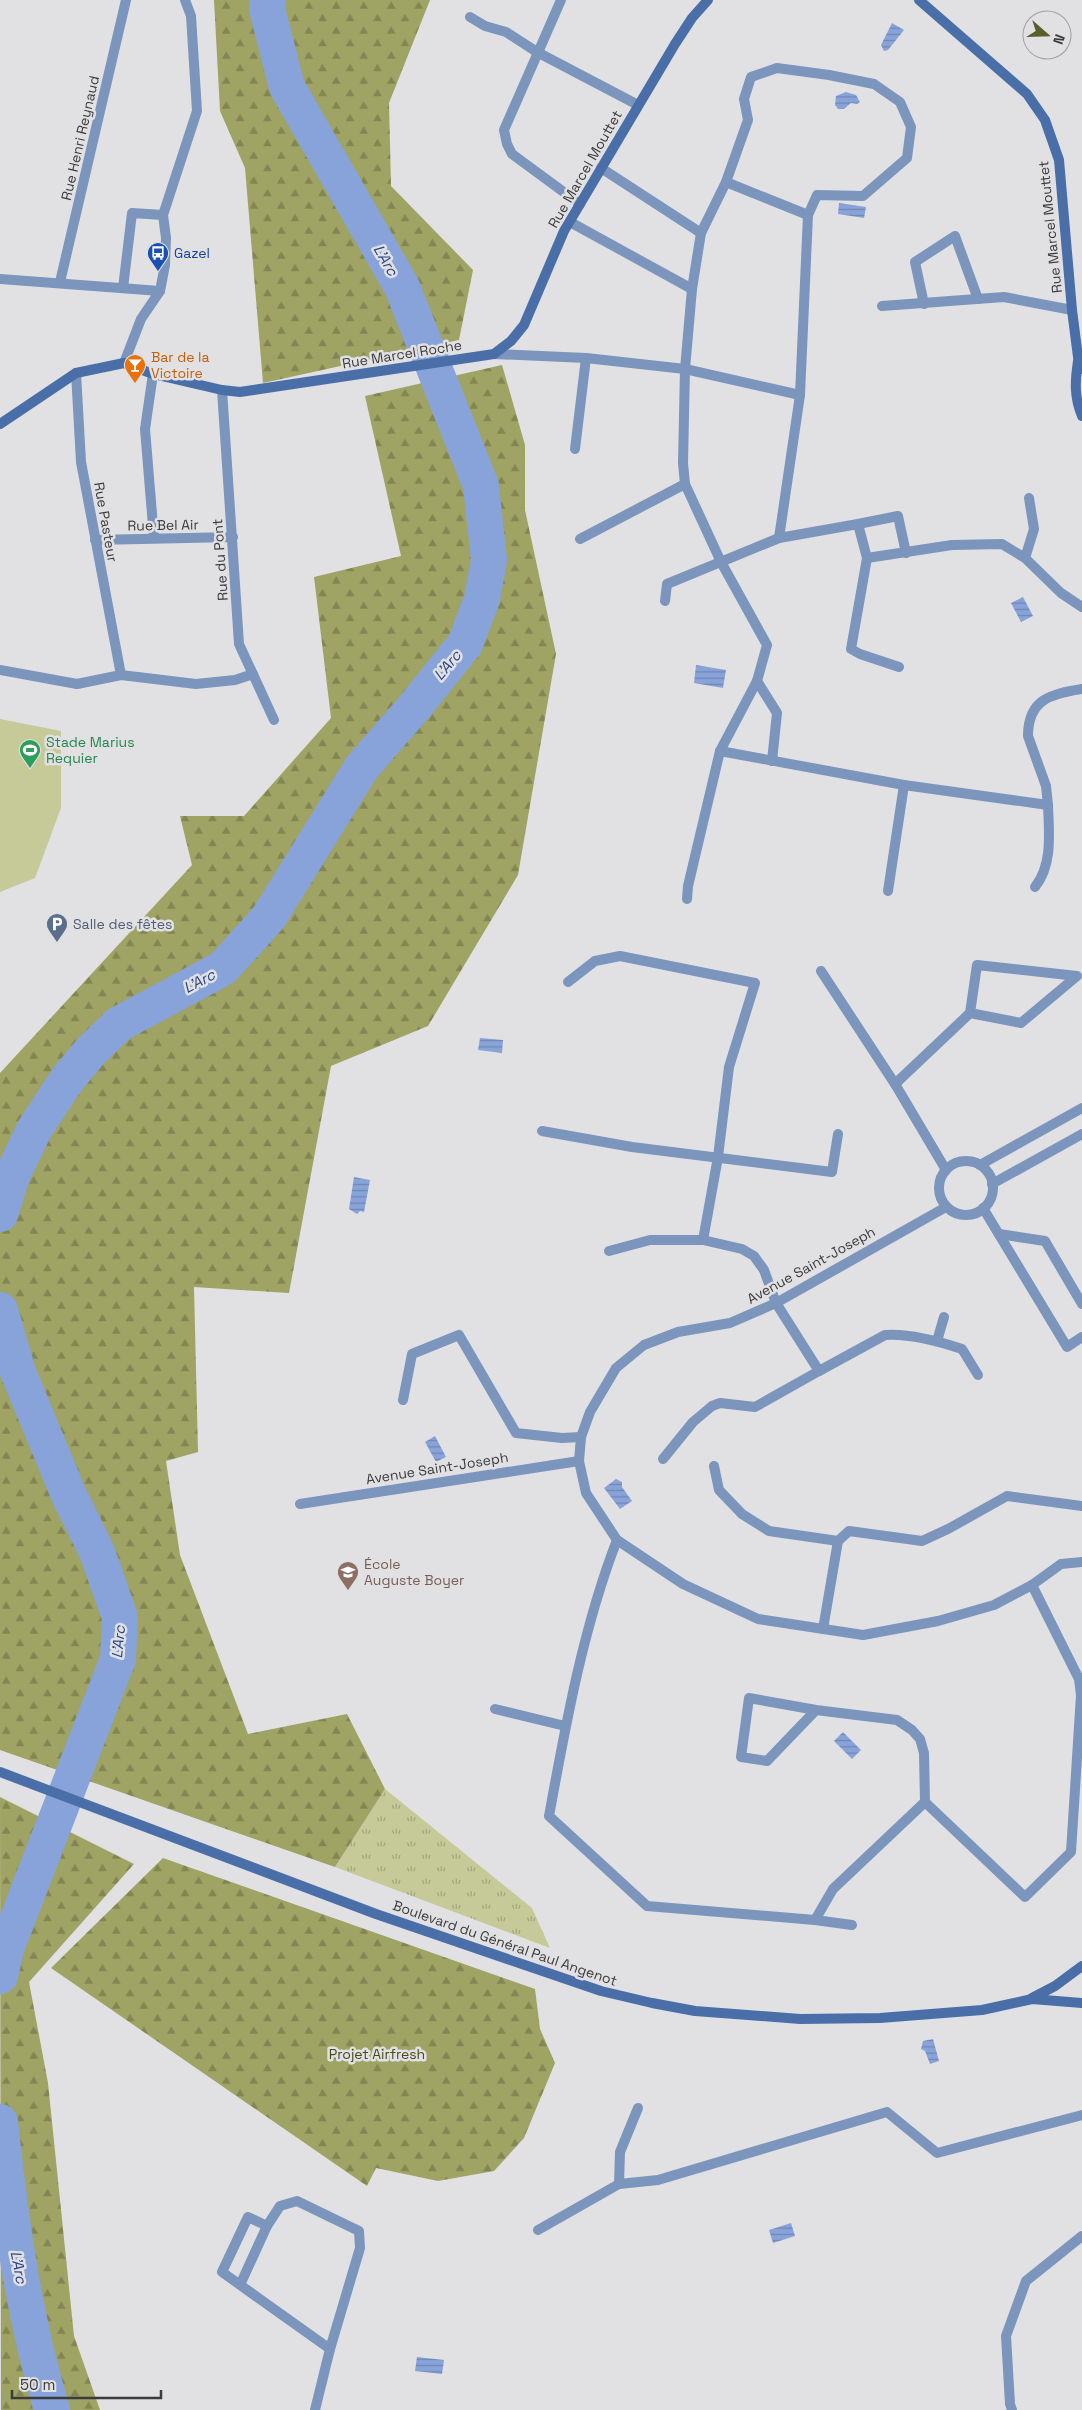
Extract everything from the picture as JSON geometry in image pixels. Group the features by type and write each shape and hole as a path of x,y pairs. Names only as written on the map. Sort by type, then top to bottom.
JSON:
{"street":[{"name":"Rue Henri Reynaud","path":"60,282 126,0"},
{"path":"0,424 76,373 124,364 141,319 160,291 165,265 166,238 163,215 196,111 191,16 185,0"},
{"path":"561,0 504,130 506,144 512,154 580,204"},
{"name":"Rue Marcel Mouttet","path":"494,354 511,341 524,324 580,204 692,18 708,0"},
{"name":"Rue Marcel Mouttet","path":"919,0 1027,94 1045,120 1059,160 1072,310 1078,357 1082,369"},
{"path":"470,17 485,26 506,32 537,52 638,105"},
{"path":"687,899 688,886 720,751 757,681 767,645 720,562 685,484 683,463 686,369 692,289 701,233 726,182 748,120 744,99 751,77 777,68 829,75 874,84 900,102 911,127 907,158 863,196 817,194 808,215 800,394 780,538"},
{"path":"601,168 701,233"},
{"path":"726,182 808,215"},
{"path":"123,288 132,213 163,215"},
{"path":"570,222 692,289"},
{"path":"924,304 915,262 954,236 978,299"},
{"path":"0,279 160,291"},
{"path":"882,306 1004,297 1072,310"},
{"name":"Rue Marcel Roche","path":"124,364 153,374 222,390 240,392 494,354 586,358 686,369 800,394"},
{"name":"Rue Marcel Mouttet","path":"1078,357 1074,383 1076,402 1082,416"},
{"path":"575,449 586,358"},
{"name":"Rue Pasteur","path":"76,373 82,462 121,675"},
{"path":"153,374 144,429 154,538"},
{"name":"Rue du Pont","path":"222,390 239,644 274,720"},
{"path":"580,539 685,484"},
{"path":"1025,558 1034,529 1030,498"},
{"path":"665,601 667,584 780,538 898,516 906,553"},
{"path":"858,524 867,558 851,649 860,654 899,667"},
{"name":"Rue Bel Air","path":"95,540 233,537"},
{"path":"867,558 952,545 1002,544 1025,558 1061,593 1082,607"},
{"path":"0,670 77,684 121,675 196,684 235,680 253,674"},
{"path":"757,681 777,713 772,761"},
{"path":"1035,887 1046,868 1049,841 1048,806 1046,786 1028,736 1028,728 1035,708 1044,698 1082,689"},
{"path":"720,751 904,785 1048,806"},
{"path":"888,891 904,785"},
{"path":"568,982 594,961 620,956 755,983 729,1067 718,1157 703,1240"},
{"path":"895,1084 970,1013 977,965 1078,976 1021,1023 970,1013"},
{"path":"821,971 895,1084 946,1170"},
{"path":"980,1166 1082,1108"},
{"path":"542,1132 632,1147 832,1172 838,1134"},
{"path":"992,1184 1082,1134"},
{"path":"966,1161 980,1166 986,1170 992,1184 992,1193 983,1208 968,1215 960,1214 946,1207 942,1200 939,1184 946,1170 951,1165 966,1161"},
{"name":"Avenue Saint-Joseph","path":"946,1207 776,1303 730,1323 678,1332 644,1346 616,1368 590,1412 581,1437 579,1461 586,1493 617,1540 683,1584 758,1619 863,1635 938,1621 994,1605 1032,1585 1061,1564 1082,1562"},
{"path":"983,1208 1067,1347 1082,1337"},
{"path":"999,1234 1045,1241 1082,1304"},
{"path":"609,1251 650,1240 703,1240 742,1249 754,1256 764,1270 776,1303 819,1370"},
{"path":"937,1341 944,1317"},
{"path":"663,1460 693,1422 712,1406 720,1403 755,1407 885,1334 937,1341 962,1349 978,1375"},
{"path":"403,1400 412,1354 459,1335 516,1433 562,1438 581,1437"},
{"name":"Avenue Saint-Joseph","path":"300,1504 579,1461"},
{"path":"714,1466 719,1490 742,1514 769,1531 838,1541"},
{"path":"823,1629 838,1541 849,1531 922,1541 948,1529 1007,1496 1082,1506"},
{"path":"617,1540 601,1580 565,1726 548,1816 647,1906 815,1920 852,1925"},
{"path":"816,1710 767,1761 741,1757 749,1698 816,1710 897,1720 912,1730 920,1739 924,1753 926,1802 1025,1898 1071,1852 1081,1686 1032,1585"},
{"path":"495,1709 565,1726"},
{"name":"Boulevard du Général Paul Angenot","path":"5,1774 376,1914 601,1991 695,2011 800,2019 880,2018 982,2010 1032,1999 1056,1986 1082,1966"},
{"path":"815,1920 833,1889 926,1802"},
{"name":"Boulevard du Général Paul Angenot","path":"1032,1999 1082,2003"},
{"path":"619,2184 620,2152 638,2108"},
{"path":"538,2230 619,2184 658,2180 887,2112 937,2153 1082,2114"},
{"path":"240,2285 267,2226 280,2206 297,2201 359,2231 360,2248 330,2349 315,2410"},
{"path":"267,2226 248,2217 222,2272 330,2349"},
{"path":"1012,2410 1010,2404 1006,2336 1026,2281 1082,2236"}],"green space":[{"path":"214,0 430,0 389,103 391,186 473,270 459,340 263,383 245,168 220,111"},
{"path":"502,365 525,445 525,510 556,654 518,875 428,1026 331,1066 289,1293 194,1287 198,1452 166,1461 180,1555 248,1734 347,1714 385,1789 335,1867 0,1750 0,1073 192,865 180,816 244,816 331,718 314,577 401,556 365,396"},
{"name":"Stade Marius Requier","path":"0,719 61,731 61,808 35,878 0,892"},
{"path":"385,1789 532,1908 550,1948 335,1867"},
{"path":"0,1797 134,1864 29,1982 48,2083 74,2336 100,2410 1,2410"},
{"name":"Projet Airfresh","path":"163,1858 535,1989 540,2029 555,2063 524,2138 494,2171 438,2181 376,2168 367,2186 51,1968"}],"water":[{"path":"892,23 904,30 888,50 884,51 881,45"},
{"path":"846,92 856,95 860,102 857,104 851,103 844,109 838,109 835,105 836,96"},
{"path":"839,203 866,207 864,218 838,214"},
{"path":"1023,597 1033,616 1021,622 1011,603"},
{"path":"696,665 726,670 723,688 694,683"},
{"path":"480,1038 503,1040 502,1053 478,1050"},
{"path":"354,1177 370,1180 364,1212 360,1211 357,1214 349,1209"},
{"path":"435,1436 446,1457 436,1462 425,1442"},
{"path":"616,1479 622,1482 622,1487 632,1501 620,1509 604,1488"},
{"path":"843,1732 861,1750 852,1759 834,1741"},
{"path":"933,2039 939,2061 930,2064 925,2051 921,2049 923,2041"},
{"path":"791,2223 795,2236 773,2243 769,2230"},
{"path":"417,2357 444,2360 442,2374 415,2371"}],"waterway":[{"name":"L'Arc","path":"0,1214 12,1176 34,1130 66,1081 90,1052 119,1024 223,968 269,917 362,767 416,705 465,644 482,599 489,560 481,486 402,287 287,87 267,9 268,0"},
{"name":"L'Arc","path":"0,1310 18,1372 68,1493 97,1552 120,1617 118,1659 6,1949 0,1976"},
{"name":"L'Arc","path":"0,2122 19,2267 33,2338 52,2410"}],"place":[{"name":"Gazel","path":"158,272"},
{"name":"Bar de la Victoire","path":"135,384"},
{"name":"Stade Marius Requier","path":"30,769"},
{"name":"Salle des fêtes","path":"57,943"},
{"name":"École Auguste Boyer","path":"348,1591"}]}
